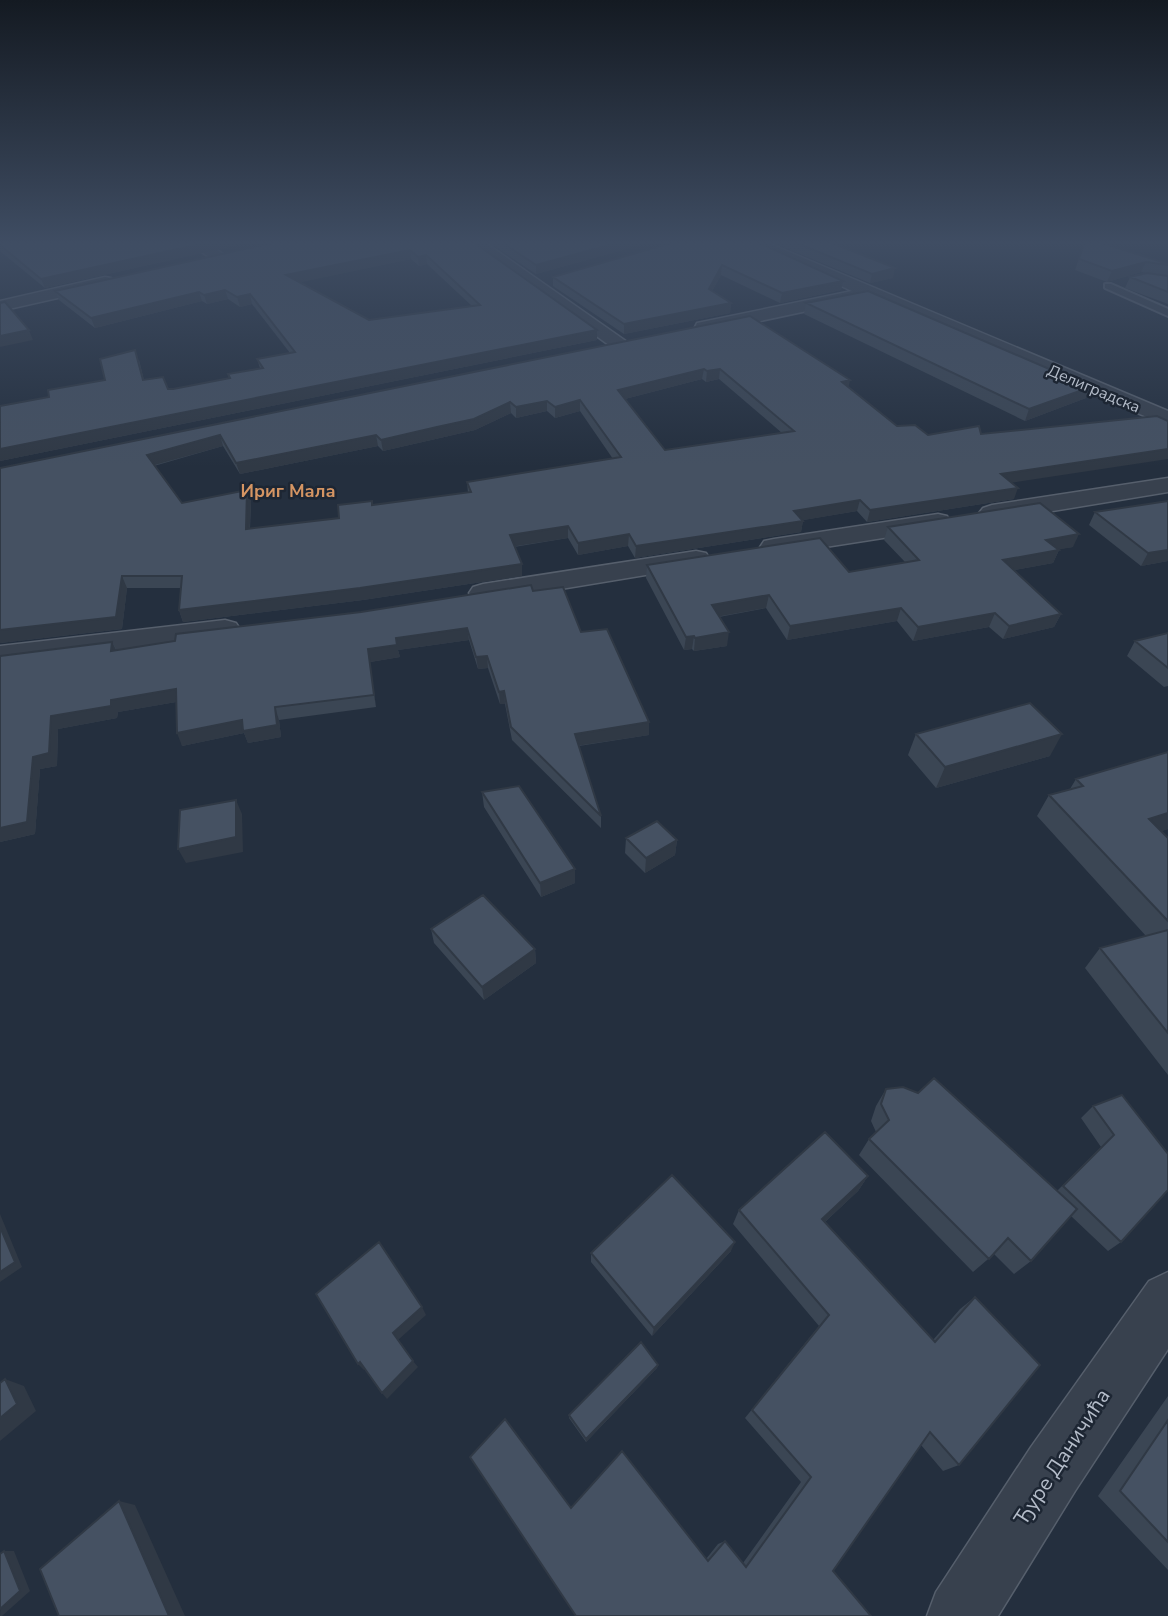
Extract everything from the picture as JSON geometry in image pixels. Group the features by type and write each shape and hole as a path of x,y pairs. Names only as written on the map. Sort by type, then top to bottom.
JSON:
{"street":[{"path":"581,316 620,344"},
{"path":"686,331 755,316"},
{"name":"Делиградска","path":"927,316 1168,419"},
{"path":"593,350 646,339"},
{"path":"458,597 1168,485"},
{"path":"0,656 255,625"},
{"name":"Ђуре Даничића","path":"960,1616 1053,1469 1168,1300"}],"building":[{"path":"0,316 17,316 29,330 0,336"},
{"path":"267,316 362,316 369,320 396,316 578,316 597,330 0,449 0,406 49,397 48,390 105,380 100,359 135,350 143,380 163,377 168,389 173,389 230,378 228,374 263,368 257,359 295,352"},
{"path":"613,316 663,316 624,324"},
{"path":"748,316 850,380 842,382 897,426 915,425 928,435 979,426 981,434 1157,416 1168,421 1168,449 1001,474 1018,488 870,510 860,500 794,511 803,521 636,546 629,534 578,543 568,526 510,535 522,564 360,588 179,610 182,576 122,576 116,617 0,630 0,468","holes":["704,369 720,369 794,431 665,450 618,390","580,400 621,457 467,482 471,492 372,505 372,501 338,505 339,518 246,529 247,490 182,503 147,455 220,435 236,463 376,435 381,440 474,419 510,402 516,407 547,401 555,407"]},
{"path":"834,316 927,316 1091,387 1029,409"},
{"path":"1168,501 1168,550 1148,553 1095,512"},
{"path":"1040,503 1079,534 1046,540 1059,550 1003,560 1061,614 1009,626 995,613 918,627 901,608 790,626 769,595 712,605 729,632 686,637 647,565 820,538 849,572 919,560 888,527"},
{"path":"531,585 533,591 563,587 581,632 607,629 649,722 575,734 601,816 511,727 504,691 499,692 487,656 476,657 467,628 396,638 397,645 368,649 374,695 275,707 277,725 243,731 242,720 177,733 176,689 111,700 111,706 51,716 49,753 33,757 27,822 0,828 0,656 112,642 111,651 175,641 176,634 361,612"},
{"path":"1168,633 1168,668 1135,641"},
{"path":"1030,703 1062,734 945,767 916,734"},
{"path":"1168,752 1168,813 1149,819 1168,838 1168,921 1049,795 1083,786 1076,779"},
{"path":"519,786 575,869 540,883 482,792"},
{"path":"236,800 236,837 178,849 180,810"},
{"path":"657,821 677,840 646,858 626,838"},
{"path":"483,895 535,949 482,987 431,929"},
{"path":"1168,930 1168,1033 1100,948"},
{"path":"934,1078 1077,1209 1031,1261 1008,1238 989,1259 869,1139 889,1120 881,1104 886,1089 903,1087 918,1093"},
{"path":"1122,1095 1168,1154 1168,1190 1121,1242 1063,1186 1114,1135 1093,1106"},
{"path":"825,1132 868,1176 822,1219 935,1342 975,1297 1040,1365 959,1465 930,1432 833,1571 871,1616 576,1616 470,1457 505,1419 571,1508 622,1451 708,1561 725,1541 746,1567 811,1477 752,1410 829,1315 739,1210"},
{"path":"672,1175 735,1242 654,1328 591,1253"},
{"path":"0,1227 15,1262 0,1272"},
{"path":"379,1242 422,1307 393,1333 413,1361 382,1393 360,1362 358,1364 316,1294"},
{"path":"641,1342 658,1365 586,1439 569,1415"},
{"path":"5,1379 17,1404 0,1418 0,1383"},
{"path":"1168,1420 1168,1542 1120,1491"},
{"path":"119,1501 169,1616 59,1616 40,1569"},
{"path":"4,1551 20,1591 0,1609 0,1554"}],"district":[{"name":"Ириг Мала","path":"288,491"}]}
